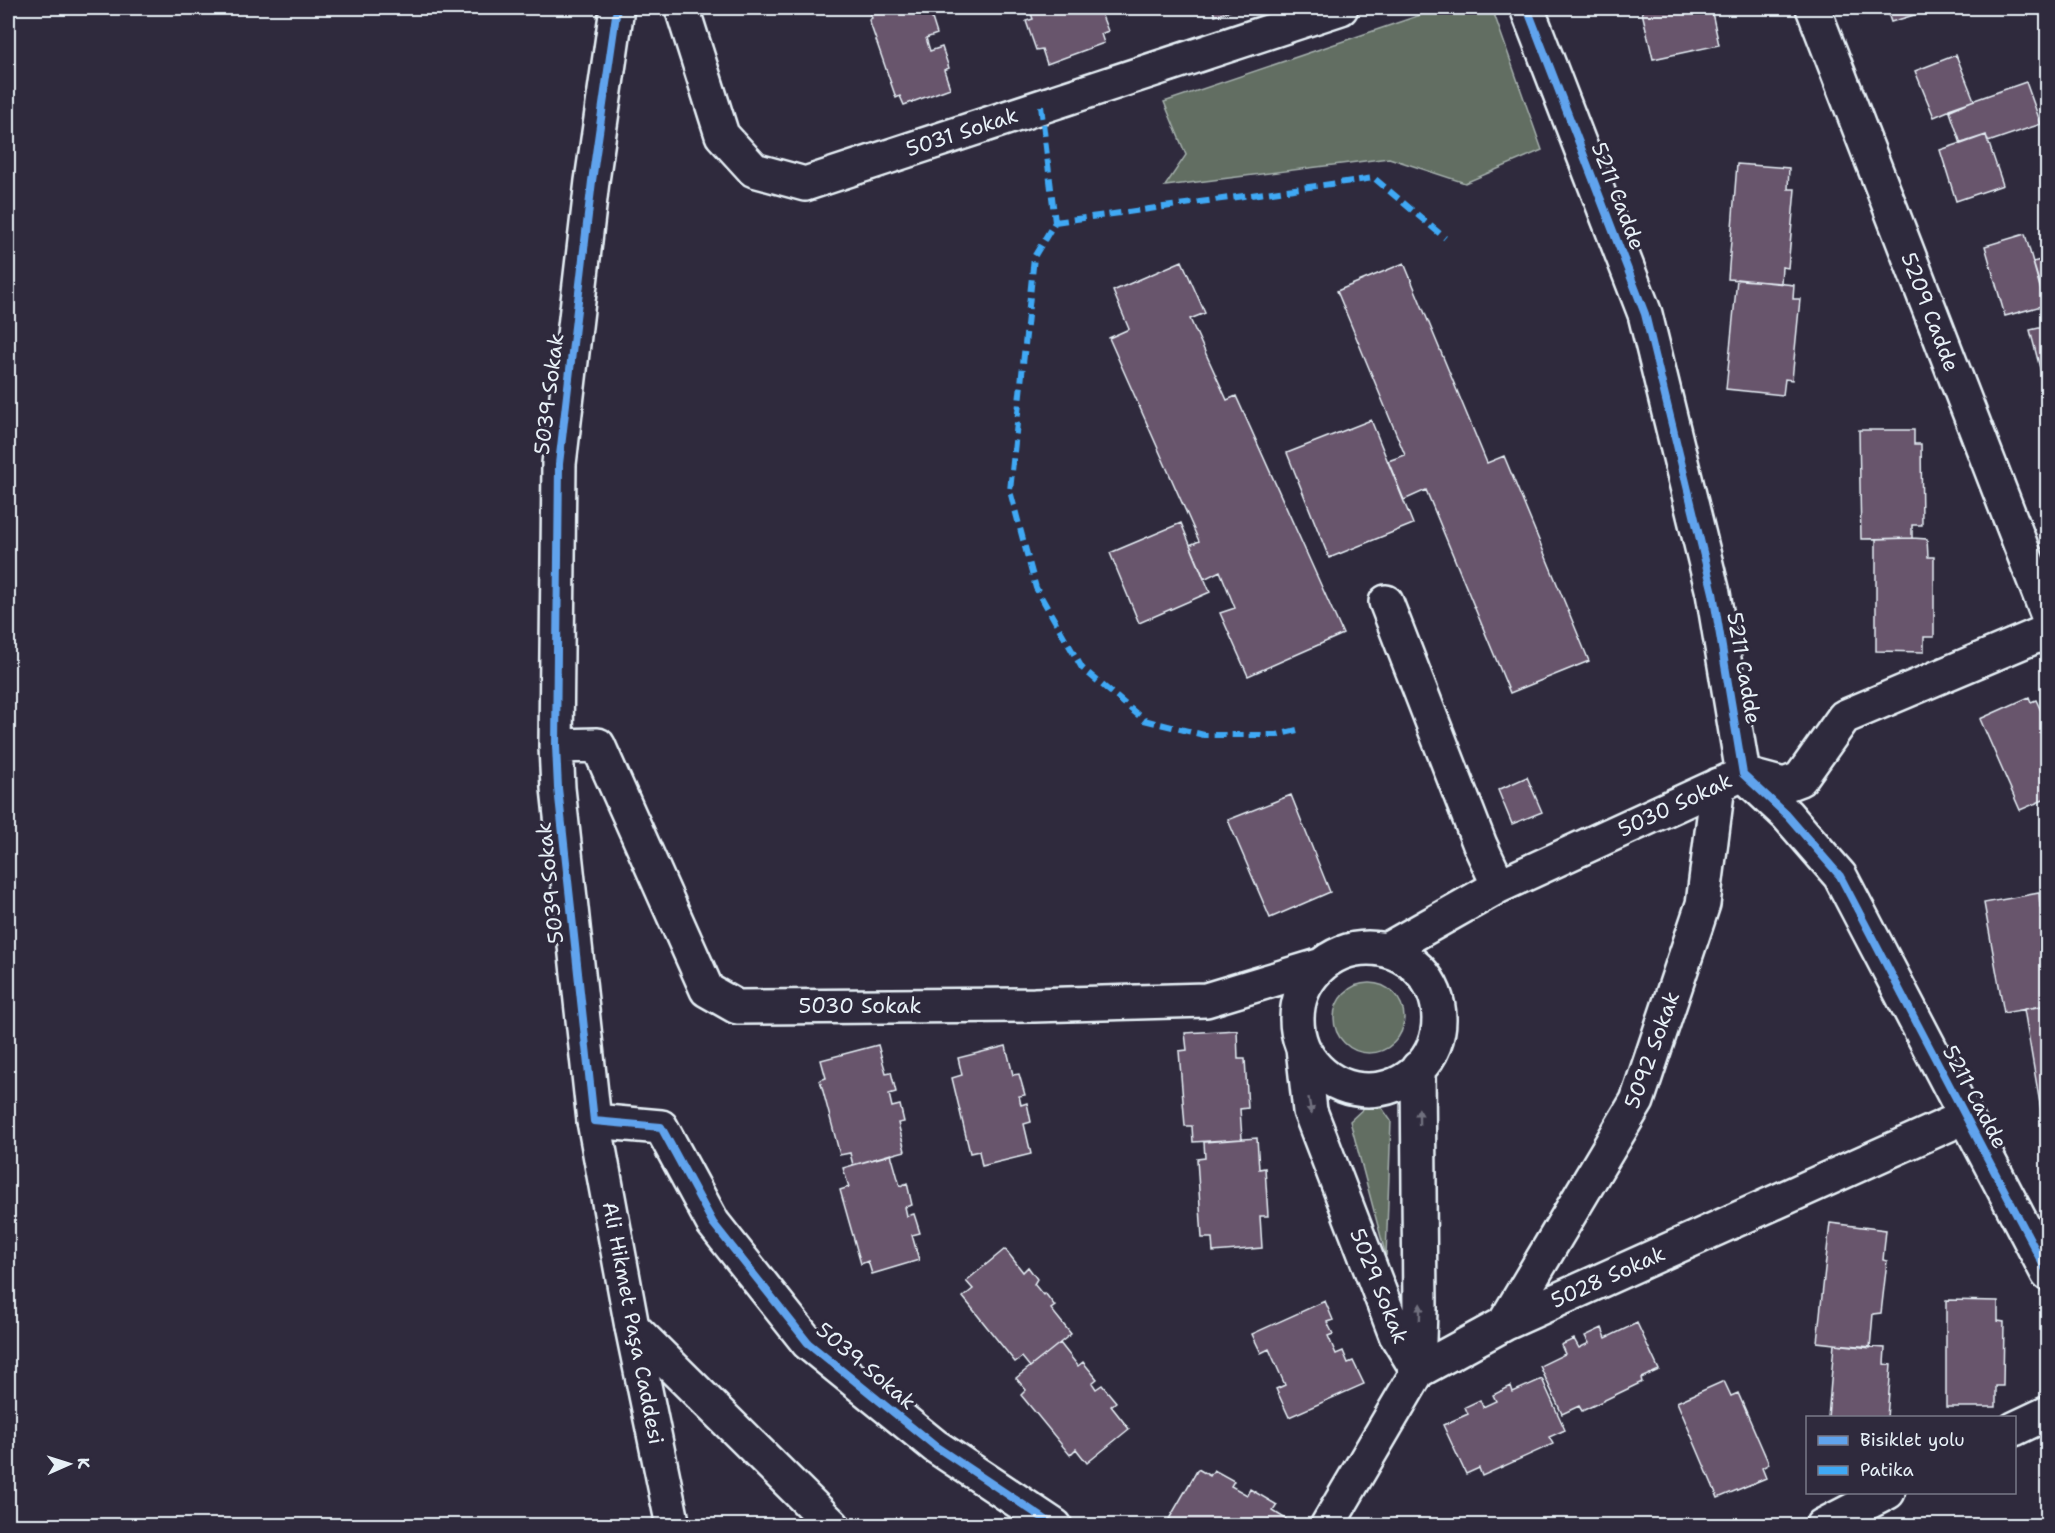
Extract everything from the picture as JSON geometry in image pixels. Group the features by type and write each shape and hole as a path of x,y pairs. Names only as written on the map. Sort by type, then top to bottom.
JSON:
{"street":[{"name":"5039 Sokak","path":"617,8 592,181 559,464 555,746 594,1121 661,1127 712,1223 808,1343 935,1446 1055,1526"},
{"name":"5031 Sokak","path":"682,8 722,135 754,170 805,184 1341,8"},
{"name":"5211 Cadde","path":"1527,8 1645,314 1713,593 1731,779 1787,815 1840,876 2048,1274"},
{"name":"5209 Cadde","path":"1814,8 2048,616"},
{"path":"1386,602 1480,845 1499,886"},
{"name":"5030 Sokak","path":"1386,950 1499,886 1731,779 1784,785 1800,779 1844,717 2048,631"},
{"name":"5030 Sokak","path":"555,746 598,745 707,990 737,1008 1035,1005 1206,1000 1322,965"},
{"name":"5092 Sokak","path":"1504,1324 1637,1101 1703,904 1731,779"},
{"path":"1363,948 1386,950 1407,959 1423,975 1435,994 1439,1017 1437,1039 1426,1059 1411,1076 1393,1086 1373,1090 1352,1089 1333,1081 1315,1067 1303,1048 1297,1026 1299,1003 1307,982 1322,965 1341,953 1363,948"},
{"name":"5029 Sokak","path":"1303,1048 1310,1111 1396,1335 1418,1371"},
{"name":"5029 Sokak","path":"1418,1068 1420,1309 1418,1371"},
{"name":"5028 Sokak","path":"1418,1371 1504,1324 1965,1117"},
{"name":"Ali Hikmet Paşa Caddesi","path":"594,1121 632,1327 673,1526"},
{"path":"632,1327 832,1526"},
{"path":"1328,1526 1418,1371"},
{"path":"2016,1428 2048,1413"},
{"path":"1837,1523 1885,1494"}],"green space":[{"path":"1441,8 1492,8 1542,150 1465,183 1389,158 1165,186 1186,155 1164,102"},
{"path":"1369,983 1382,986 1394,993 1401,1005 1404,1018 1401,1031 1394,1043 1382,1050 1369,1053 1356,1050 1344,1043 1337,1031 1334,1018 1337,1005 1344,993 1356,986"},
{"path":"1364,1108 1382,1108 1391,1121 1386,1256 1350,1121"}],"building":[{"path":"868,8 922,8 924,14 930,12 937,34 926,38 930,51 942,47 949,68 944,70 950,88 904,105 900,96 896,98 869,20 872,18"},
{"path":"1029,8 1099,8 1108,31 1101,34 1104,43 1047,64 1042,49 1036,50 1026,21 1033,19"},
{"path":"1212,8 1238,8 1215,16"},
{"path":"1641,8 1711,8 1719,45 1653,59"},
{"path":"1886,8 1937,8 1891,22"},
{"path":"1956,55 1974,100 1934,117 1915,71"},
{"path":"2026,82 2041,124 1988,142 1986,135 1961,144 1949,109"},
{"path":"1986,135 2003,185 1956,201 1940,150"},
{"path":"1737,164 1789,168 1788,189 1795,189 1788,268 1782,267 1781,283 1728,279"},
{"path":"2025,234 2045,305 2005,316 1985,246"},
{"path":"2048,258 2048,311 2033,262"},
{"path":"1182,261 1205,313 1190,319 1227,400 1236,396 1343,634 1248,676 1220,613 1235,608 1220,571 1204,579 1190,545 1199,541 1109,338 1129,329 1113,291"},
{"path":"1404,263 1487,463 1504,456 1589,661 1510,693 1426,490 1404,500 1388,461 1405,455 1337,291"},
{"path":"1737,279 1794,285 1793,299 1800,299 1792,380 1785,379 1783,395 1726,389"},
{"path":"2048,326 2048,370 2041,372 2030,330"},
{"path":"1371,420 1413,524 1329,558 1287,453"},
{"path":"1859,430 1914,430 1914,444 1921,444 1922,525 1912,525 1912,538 1861,539"},
{"path":"1181,523 1210,592 1139,623 1110,553"},
{"path":"1876,539 1927,539 1928,557 1934,557 1934,637 1924,637 1924,652 1876,651"},
{"path":"2029,697 2031,702 2036,700 2048,726 2041,731 2048,746 2048,798 2020,810 1980,719"},
{"path":"1527,777 1542,812 1512,824 1498,790"},
{"path":"1291,795 1330,892 1270,918 1228,820"},
{"path":"2039,893 2040,907 2048,906 2048,1005 2004,1013 1984,903"},
{"path":"2048,1005 2048,1115 2042,1116 2024,1009"},
{"path":"1237,1030 1238,1059 1245,1059 1248,1108 1240,1109 1242,1139 1193,1142 1192,1126 1185,1126 1179,1051 1187,1050 1185,1033"},
{"path":"878,1045 886,1073 891,1072 896,1092 889,1094 892,1107 900,1105 904,1122 898,1123 905,1151 853,1165 850,1153 840,1155 820,1080 826,1078 821,1060"},
{"path":"1006,1046 1013,1075 1019,1074 1025,1095 1019,1096 1021,1105 1027,1103 1031,1122 1024,1124 1031,1154 982,1166 979,1151 970,1153 952,1078 962,1075 958,1058"},
{"path":"1257,1138 1259,1169 1265,1168 1268,1216 1260,1216 1262,1248 1213,1252 1212,1238 1202,1238 1197,1159 1205,1158 1204,1142"},
{"path":"891,1154 900,1186 907,1183 912,1205 905,1207 907,1216 914,1214 920,1233 912,1235 919,1260 872,1274 868,1261 861,1264 840,1190 849,1187 843,1168"},
{"path":"1830,1223 1886,1230 1883,1260 1887,1261 1881,1313 1873,1314 1870,1348 1817,1342"},
{"path":"1005,1249 1023,1272 1028,1267 1037,1279 1034,1284 1055,1306 1051,1309 1071,1334 1030,1367 1022,1357 1015,1362 963,1297 973,1289 966,1281"},
{"path":"1946,1300 1998,1301 1998,1321 2004,1322 2003,1386 1996,1386 1996,1407 1946,1407"},
{"path":"1325,1301 1333,1320 1327,1322 1333,1334 1328,1336 1336,1354 1343,1351 1348,1363 1353,1361 1364,1384 1289,1417 1276,1389 1285,1385 1269,1349 1261,1353 1252,1334"},
{"path":"1637,1323 1659,1370 1641,1378 1642,1382 1582,1411 1579,1406 1562,1414 1540,1366 1565,1354 1561,1345 1574,1339 1579,1348 1589,1343 1585,1336 1602,1328 1606,1338"},
{"path":"1060,1343 1078,1366 1083,1362 1097,1379 1092,1383 1096,1389 1102,1385 1116,1402 1111,1406 1129,1429 1087,1463 1076,1449 1070,1455 1021,1395 1026,1390 1016,1378"},
{"path":"1834,1344 1885,1348 1884,1364 1891,1365 1887,1416 1828,1416"},
{"path":"1542,1379 1565,1430 1549,1437 1553,1444 1482,1476 1479,1468 1466,1474 1443,1425 1468,1414 1465,1407 1480,1400 1483,1407 1496,1401 1493,1395 1511,1386 1513,1392"},
{"path":"1724,1381 1731,1396 1738,1393 1769,1464 1762,1468 1766,1478 1718,1498 1677,1402"},
{"path":"1198,1469 1210,1476 1214,1470 1234,1481 1231,1486 1247,1495 1250,1489 1277,1505 1273,1511 1286,1519 1282,1526 1181,1526 1169,1519"}],"marked path":[{"path":"1041,106 1055,222 1034,257 1010,491 1036,588 1082,668 1144,720 1204,735 1277,735 1301,729"},
{"path":"1055,222 1374,178 1445,238"}],"cycle path":[{"path":"617,8 592,181 559,464 556,746 558,788 594,1121 661,1127 713,1223 808,1343 935,1446 1055,1526"},
{"path":"1527,8 1645,314 1713,593 1743,774 1787,815 1840,876 2048,1274"}]}
